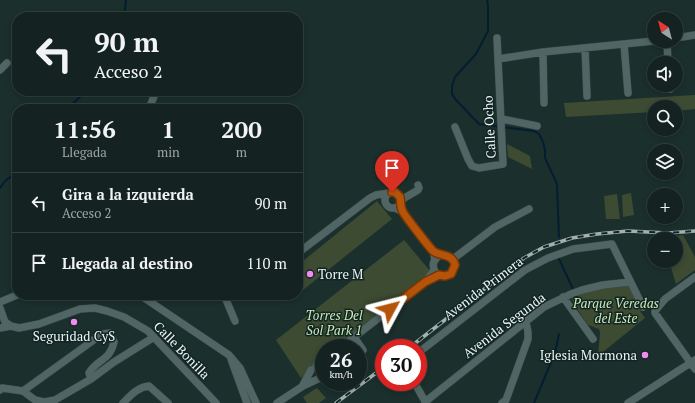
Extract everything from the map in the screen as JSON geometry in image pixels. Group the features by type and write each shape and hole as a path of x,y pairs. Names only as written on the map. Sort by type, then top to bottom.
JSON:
{"street":[{"path":"683,37 695,35"},
{"name":"Calle Ocho","path":"455,127 468,159 475,168 503,164 497,38"},
{"path":"498,59 543,52 647,42"},
{"path":"624,44 628,93"},
{"path":"585,48 587,96"},
{"path":"543,52 544,103"},
{"path":"0,70 7,63"},
{"path":"502,124 537,126"},
{"path":"387,196 386,206 392,208 418,190 418,185"},
{"path":"303,249 370,198 376,195 387,196 395,192 398,194 399,204 403,212 438,258"},
{"path":"452,259 495,228 529,209"},
{"name":"Avenida Primera","path":"427,346 525,270 548,258 573,249 612,244 630,282"},
{"path":"446,255 452,259 455,265 453,271 445,276 437,273 434,263 438,258 446,255"},
{"path":"351,339 437,273"},
{"path":"628,403 693,364 655,314 655,309 665,299 695,276"},
{"path":"630,282 643,307"},
{"name":"Avenida Segunda","path":"425,402 544,308 563,297 582,290 603,285 630,282"},
{"path":"0,302 12,297"},
{"path":"563,297 593,339"},
{"path":"147,300 229,355 240,368 256,403"},
{"path":"226,300 235,321"},
{"path":"0,308 2,319 11,326"},
{"name":"Calle Bonilla","path":"0,328 11,326 19,328 35,325 80,309 95,308 107,310 124,317 148,331 216,403"},
{"path":"505,402 528,339 526,322"},
{"path":"23,391 102,334 110,333 114,342 113,349 107,357 92,368 89,373 91,379"},
{"path":"0,390 7,388 23,391 35,400 44,402 55,400 91,379 114,362 154,337"},
{"path":"229,355 247,403"},
{"path":"303,386 315,367"},
{"path":"277,403 315,379"},
{"path":"123,403 135,391 143,386 149,386 168,403"},
{"path":"419,391 425,402"}],"green space":[{"path":"695,95 695,109 683,110 683,100 647,100 647,112 566,117 564,103"},
{"path":"507,144 530,156 532,169 508,157"},
{"path":"631,193 634,215 623,217 622,195"},
{"path":"617,194 620,219 606,219 604,196"},
{"path":"377,201 392,219 303,290 303,261"},
{"path":"683,235 695,257 695,270 676,284 671,268 683,268"},
{"name":"Torres Del Sol Park 1","path":"404,240 431,272 349,339 315,339 315,366 301,378 276,340"},
{"name":"Parque Veredas del Este","path":"630,285 642,309 640,311 645,318 598,356 599,329 588,325 573,303 572,297 592,289"},
{"path":"315,389 315,391 320,391 326,398 319,403 307,403 303,397"}],"waterway":[{"path":"125,12 126,0"},
{"path":"487,0 488,31 476,54 455,77 452,86 452,94 479,124 534,131 539,134 543,142 545,158 557,184 559,237"},
{"path":"72,104 81,96"},
{"path":"0,188 5,181 12,176"},
{"path":"559,259 573,289"},
{"path":"576,295 576,307"},
{"path":"534,403 555,353 559,334"}],"railway":[{"path":"420,339 524,258 544,247 572,238 597,234 628,231 668,233 695,231"},
{"path":"336,403 375,374"}],"place":[{"name":"Torre M","path":"310,274"},
{"name":"Seguridad CyS","path":"74,322"},
{"name":"Iglesia Mormona","path":"645,355"}],"route":[{"path":"390,309 425,282 439,275 445,276 451,274 455,265 449,256 441,255 433,250 403,212 400,203 401,200 398,194 392,192"}]}
